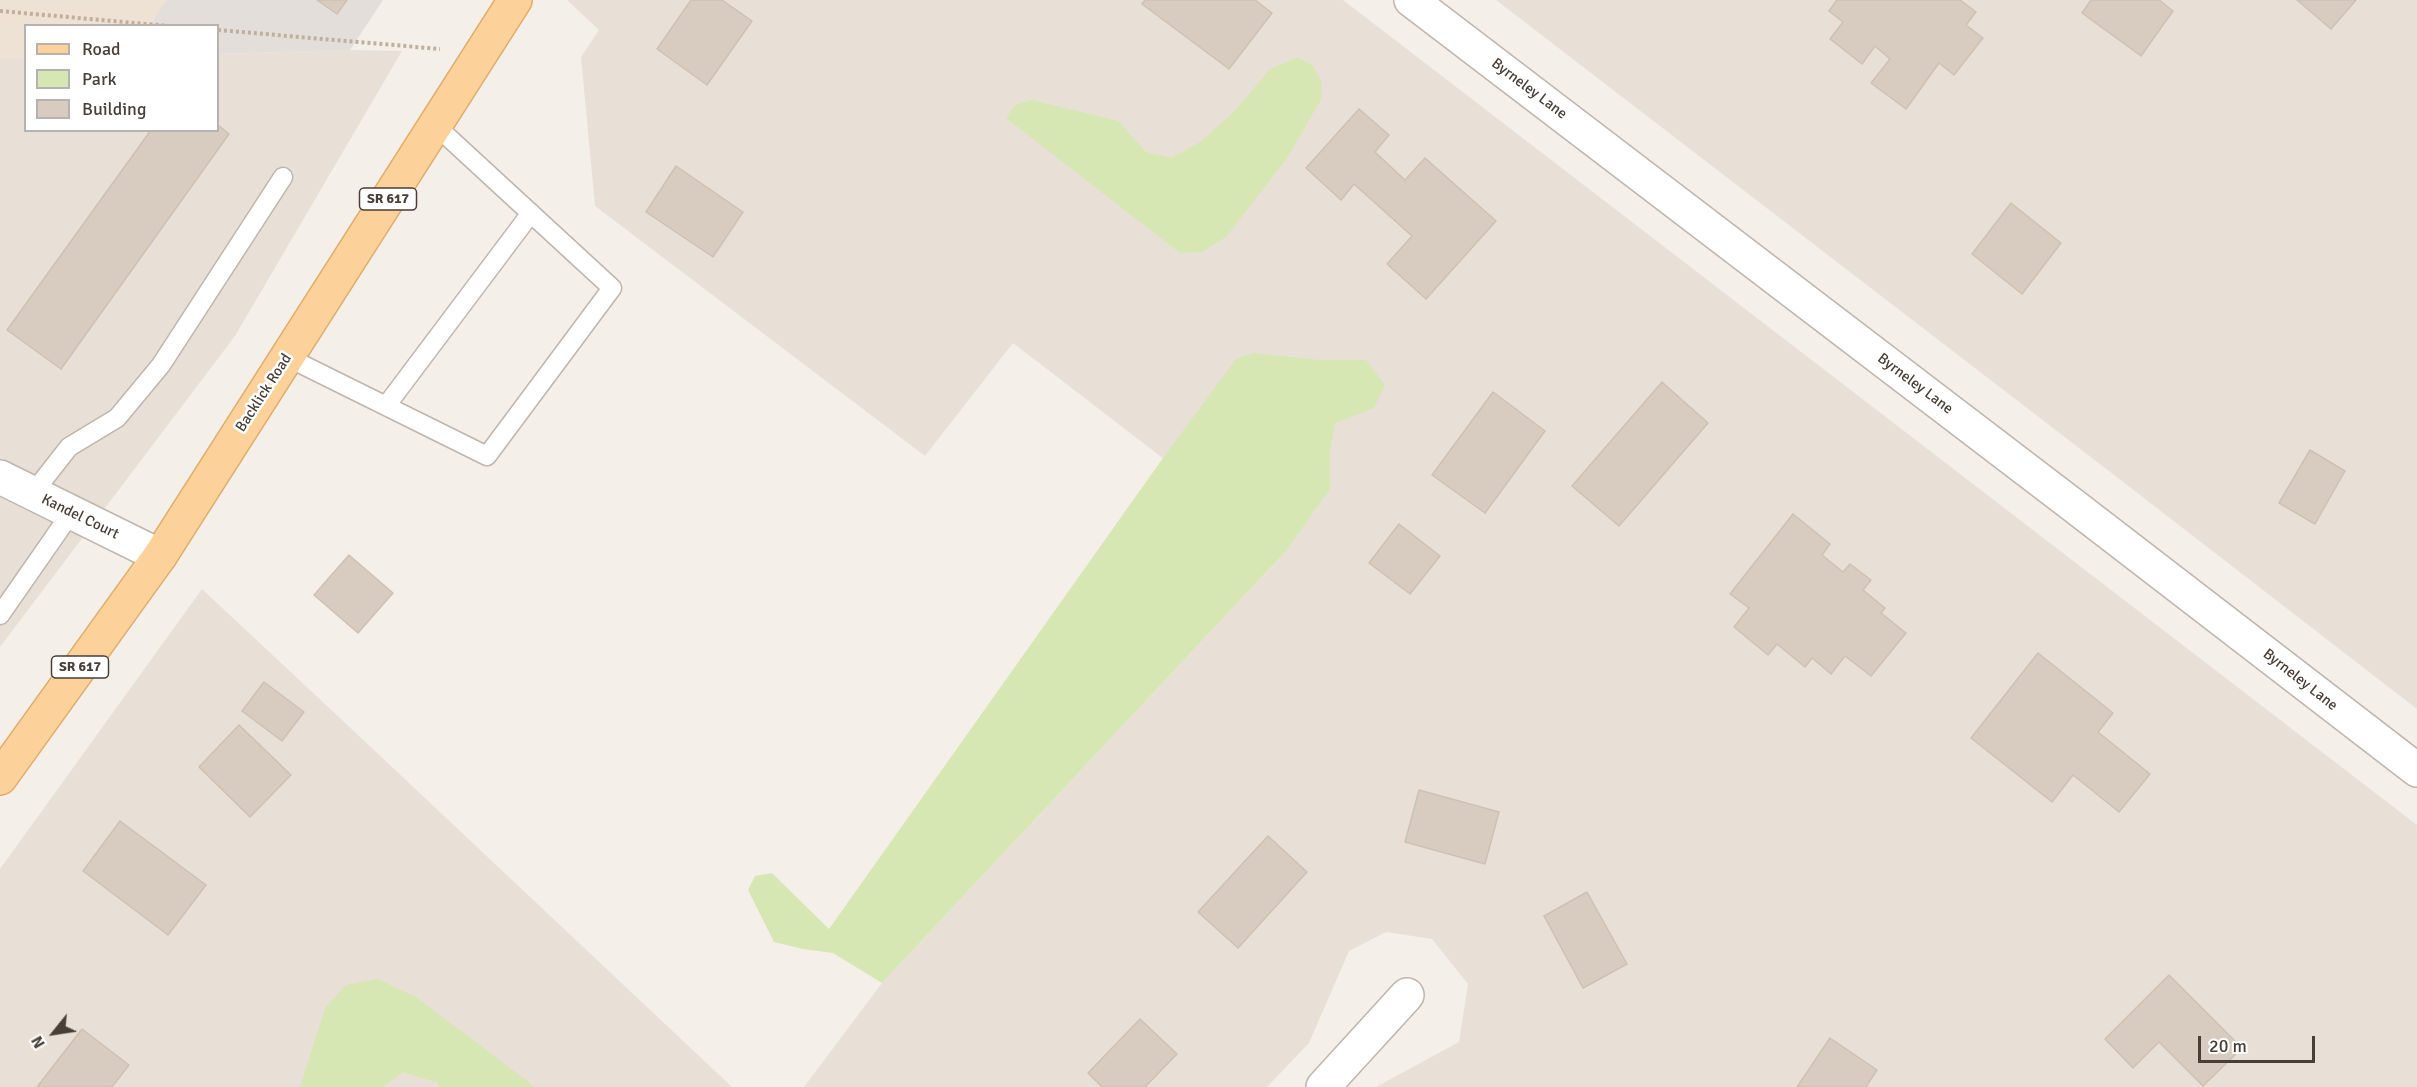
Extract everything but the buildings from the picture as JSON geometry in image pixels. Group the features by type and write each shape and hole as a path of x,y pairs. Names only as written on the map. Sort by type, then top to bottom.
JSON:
{"main road":[{"name":"Backlick Road","path":"0,778 160,556 515,0"}],"street":[{"name":"Byrneley Lane","path":"1411,0 2417,770"},
{"name":"Kandel Court","path":"0,477 160,556"},
{"path":"1323,1087 1407,995"}],"lane":[{"path":"287,357 487,456 612,288 435,125"},
{"path":"33,493 69,447 117,418 160,365 283,177"},
{"path":"386,406 531,213"},
{"path":"0,615 71,513"}],"path":[{"path":"0,11 146,24"},
{"path":"219,30 438,49 474,63"}],"shaded area":[{"path":"0,0 166,0 151,24 24,24 24,59 0,59"},
{"path":"165,0 383,0 350,50 219,54 219,24 151,24"},
{"path":"567,0 1343,0 2417,825 2417,1087 1376,1087 1459,1042 1468,984 1432,939 1386,932 1349,951 1309,1043 1267,1087 804,1087 882,983 1285,552 1013,343 925,456 595,206 581,57 599,30"},
{"path":"1496,0 2417,0 2417,709 2105,468"},
{"path":"350,50 402,51 235,336 0,647 0,57 24,57 24,132 219,132 219,54"},
{"path":"202,589 732,1087 0,1087 0,869"}],"green space":[{"path":"1298,57 1313,66 1321,81 1322,98 1287,158 1226,237 1202,252 1180,253 1006,118 1015,105 1032,100 1118,121 1146,152 1172,158 1200,142 1232,114 1270,69"},
{"path":"1254,353 1320,360 1366,360 1385,385 1374,408 1335,423 1330,452 1330,489 1285,552 882,983 833,953 774,942 748,890 755,876 772,873 829,929 1163,458 1236,359"},
{"path":"378,979 416,997 535,1087 440,1087 438,1083 403,1072 383,1087 300,1087 325,1008 346,985"}]}
